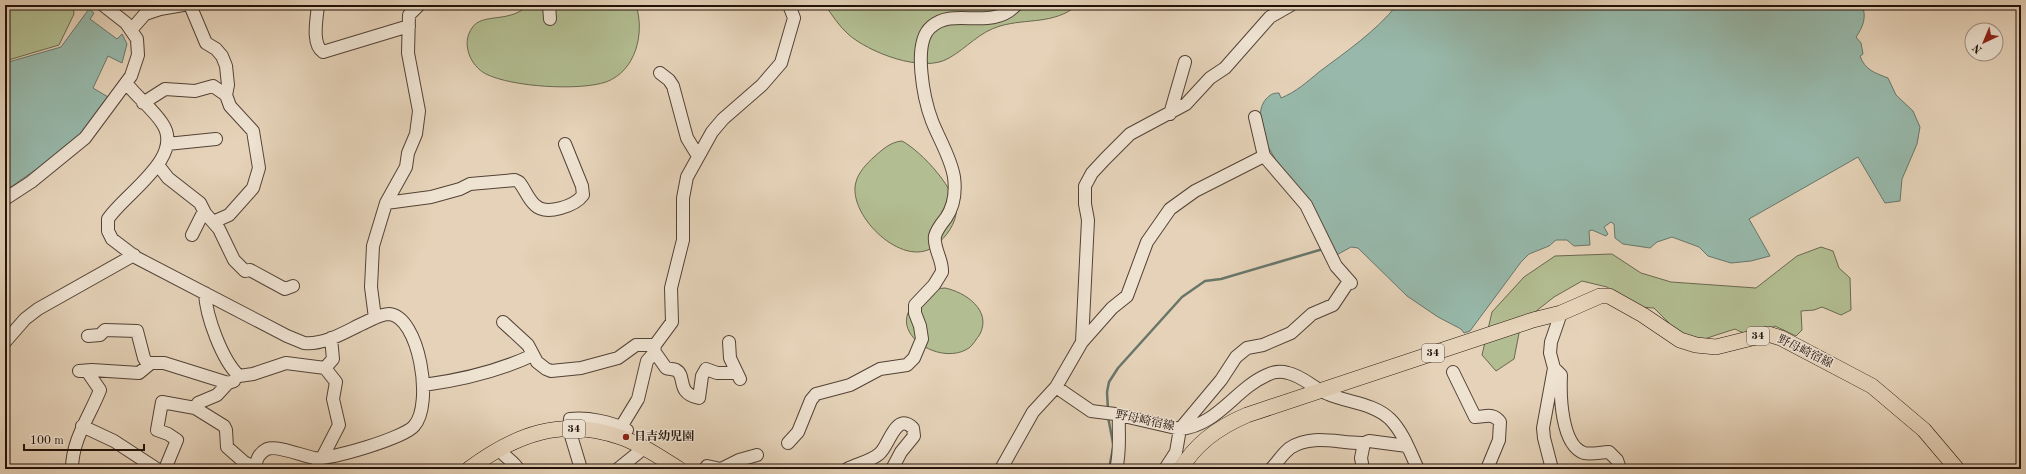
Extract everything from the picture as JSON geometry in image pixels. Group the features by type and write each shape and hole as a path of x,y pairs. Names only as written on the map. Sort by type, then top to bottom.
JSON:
{"main road":[{"name":"野母崎宿線","path":"1181,469 1199,447 1235,420 1532,320 1561,312 1600,296 1609,296 1638,312 1680,340 1696,345 1716,347 1768,334 1781,338 1872,386 1924,430 1957,469"},
{"name":"34","path":"469,469 517,439 539,432 569,429 600,431 622,437 644,448 663,464 679,469"}],"street":[{"path":"5,199 31,182 85,138 117,93 127,84 138,55 136,39 132,30 126,23 103,5"},
{"path":"132,30 145,14 160,7 183,5"},
{"path":"190,5 206,43 219,52 226,66 228,85 226,95 230,106 252,131 259,168 253,188 229,215 213,222"},
{"path":"318,5 316,42 318,49 323,52 409,15 419,5"},
{"path":"549,5 550,19"},
{"path":"581,469 569,429 570,419 579,418 625,429 638,399 647,361 672,322 670,288 683,240 684,198 687,177 712,132 723,119 762,85 781,63 794,18 789,5"},
{"path":"788,443 798,432 811,400 816,394 850,385 880,370 907,365 914,358 922,339 920,326 915,313 915,305 934,285 942,272 935,236 950,211 955,194 952,166 928,107 921,73 924,36 936,23 955,19 992,19 1009,13 1016,5"},
{"path":"1082,342 1088,220 1085,204 1086,186 1092,173 1130,134 1170,114 1186,104 1210,78 1225,68 1270,17 1292,5"},
{"path":"375,318 371,287 373,246 386,203 406,167 408,153 416,134 419,112 408,53 409,15"},
{"path":"1170,114 1185,62"},
{"path":"660,73 669,80 673,86 687,138 698,156"},
{"path":"127,84 163,124 167,144 158,165 108,219 108,231 112,239 134,255 204,294 298,341 316,343 331,338 375,318 390,314 394,315 402,321 416,350 421,363 424,385 424,402 421,415 410,430 394,439 322,458 269,448 261,453 258,458 256,468 244,462 226,447 226,430 224,426 195,408 162,402 157,430 168,434 177,440 165,469"},
{"path":"143,103 165,89 195,90 213,86 226,95"},
{"path":"1165,469 1176,452 1180,428 1221,380 1236,357 1247,348 1263,345 1292,333 1312,314 1333,306 1350,282 1336,266 1306,205 1264,156 1255,117"},
{"path":"167,144 216,139"},
{"path":"386,203 431,197 460,189 470,184 515,180 519,182 538,208 544,210 566,207 575,203 583,195 582,186 566,144"},
{"path":"1001,469 1033,412 1056,387 1082,342 1112,308 1127,296 1147,242 1170,209 1195,191 1264,156"},
{"path":"158,165 168,178 194,197 226,240 234,260 245,271 250,270 284,290 293,286"},
{"path":"192,235 204,211"},
{"path":"5,342 16,328 38,309 134,255"},
{"path":"204,294 213,328 226,358 240,376"},
{"path":"1552,469 1543,428 1554,368 1550,353 1551,342 1561,312"},
{"path":"503,322 528,345 533,356 546,369 562,370 581,368 604,360 618,358 636,345 655,348"},
{"path":"88,336 100,335 105,330 138,331 144,358 148,365"},
{"path":"325,368 333,359 331,338"},
{"path":"655,348 666,368 674,369 678,372 685,392 693,397 699,398 702,376 706,369 717,373 738,376 730,358 729,342"},
{"path":"424,385 451,381 514,364 533,356"},
{"path":"72,469 75,446 82,426 94,406 100,390 83,371 139,373 148,365 164,363 228,383 234,382 240,376 253,374 286,363 325,368 336,382 332,399 339,425 322,458"},
{"path":"1554,368 1561,375 1560,398 1563,417 1571,439 1577,448 1584,452 1591,454 1609,452 1617,460 1620,469"},
{"name":"野母崎宿線","path":"1056,387 1081,406 1091,411 1117,414 1180,428 1188,428 1205,420 1226,407 1254,382 1280,372 1295,375 1383,414 1395,425 1418,469"},
{"path":"1453,372 1475,417 1488,415 1494,416 1500,422 1499,440 1487,469"},
{"path":"195,408 196,405 202,400 217,395 228,383"},
{"path":"1116,469 1120,449 1117,414"},
{"path":"847,469 880,454 896,427 902,424 907,424 913,428 914,436 901,452 892,469"},
{"path":"82,426 102,434 150,467"},
{"path":"1271,469 1289,448 1311,441 1329,439 1364,443 1375,440 1407,446"},
{"path":"1363,469 1361,458 1364,443"},
{"path":"618,469 644,448"},
{"path":"499,449 518,469"},
{"path":"705,469 707,466 721,469 739,460 757,455"}],"shaded area":[{"path":"5,5 73,5 74,14 59,45 5,61"},
{"path":"528,5 636,5 639,16 639,27 636,50 625,69 616,77 606,82 594,85 563,87 528,85 498,78 486,74 480,70 472,60 467,47 467,40 472,28 482,20 513,14 521,11"},
{"path":"825,5 1078,5 1059,16 1000,26 979,36 962,50 949,58 938,62 925,64 896,59 869,48 857,41 842,28"},
{"path":"1397,5 1862,5 1864,22 1856,37 1861,43 1863,54 1860,56 1862,61 1871,70 1888,78 1896,95 1913,111 1920,127 1917,144 1902,179 1900,201 1885,203 1858,157 1749,219 1770,256 1751,261 1731,263 1708,256 1699,247 1672,237 1657,242 1650,248 1623,244 1615,238 1614,224 1611,222 1604,227 1608,234 1606,236 1592,230 1589,231 1590,245 1574,246 1567,240 1556,240 1549,246 1529,254 1521,262 1470,331 1464,333 1461,329 1438,317 1407,296 1358,248 1351,247 1333,257 1267,145 1262,127 1260,115 1261,110 1263,104 1269,96 1279,93 1281,98 1292,93 1370,33"},
{"path":"89,9 94,13 90,19 117,39 122,34 127,44 122,63 108,56 93,88 108,97 74,143 5,191 5,63 61,47"},
{"path":"902,141 919,153 928,162 952,194 955,205 955,219 947,234 939,243 930,249 917,252 904,250 890,243 878,233 867,221 859,208 855,194 857,179 866,165 886,147"},
{"path":"1821,247 1833,251 1839,268 1850,278 1851,310 1841,315 1822,307 1814,310 1801,311 1802,330 1796,336 1775,326 1755,333 1745,333 1735,329 1701,340 1678,332 1654,308 1639,307 1607,287 1582,281 1554,297 1521,323 1514,359 1496,371 1482,355 1492,312 1524,277 1555,256 1612,254 1641,273 1671,282 1756,288 1797,256"},
{"path":"945,288 953,290 968,298 979,310 982,317 983,325 980,334 969,348 957,353 943,353 930,350 919,343 910,334 907,323 909,311 918,300 930,291"}],"waterway":[{"path":"1108,410 1107,392 1109,382 1118,368 1182,297 1205,281 1221,279 1323,249"},
{"path":"1108,417 1113,443"},
{"path":"1109,469 1113,448"}],"place":[{"name":"日吉幼児園","path":"626,437"}]}
